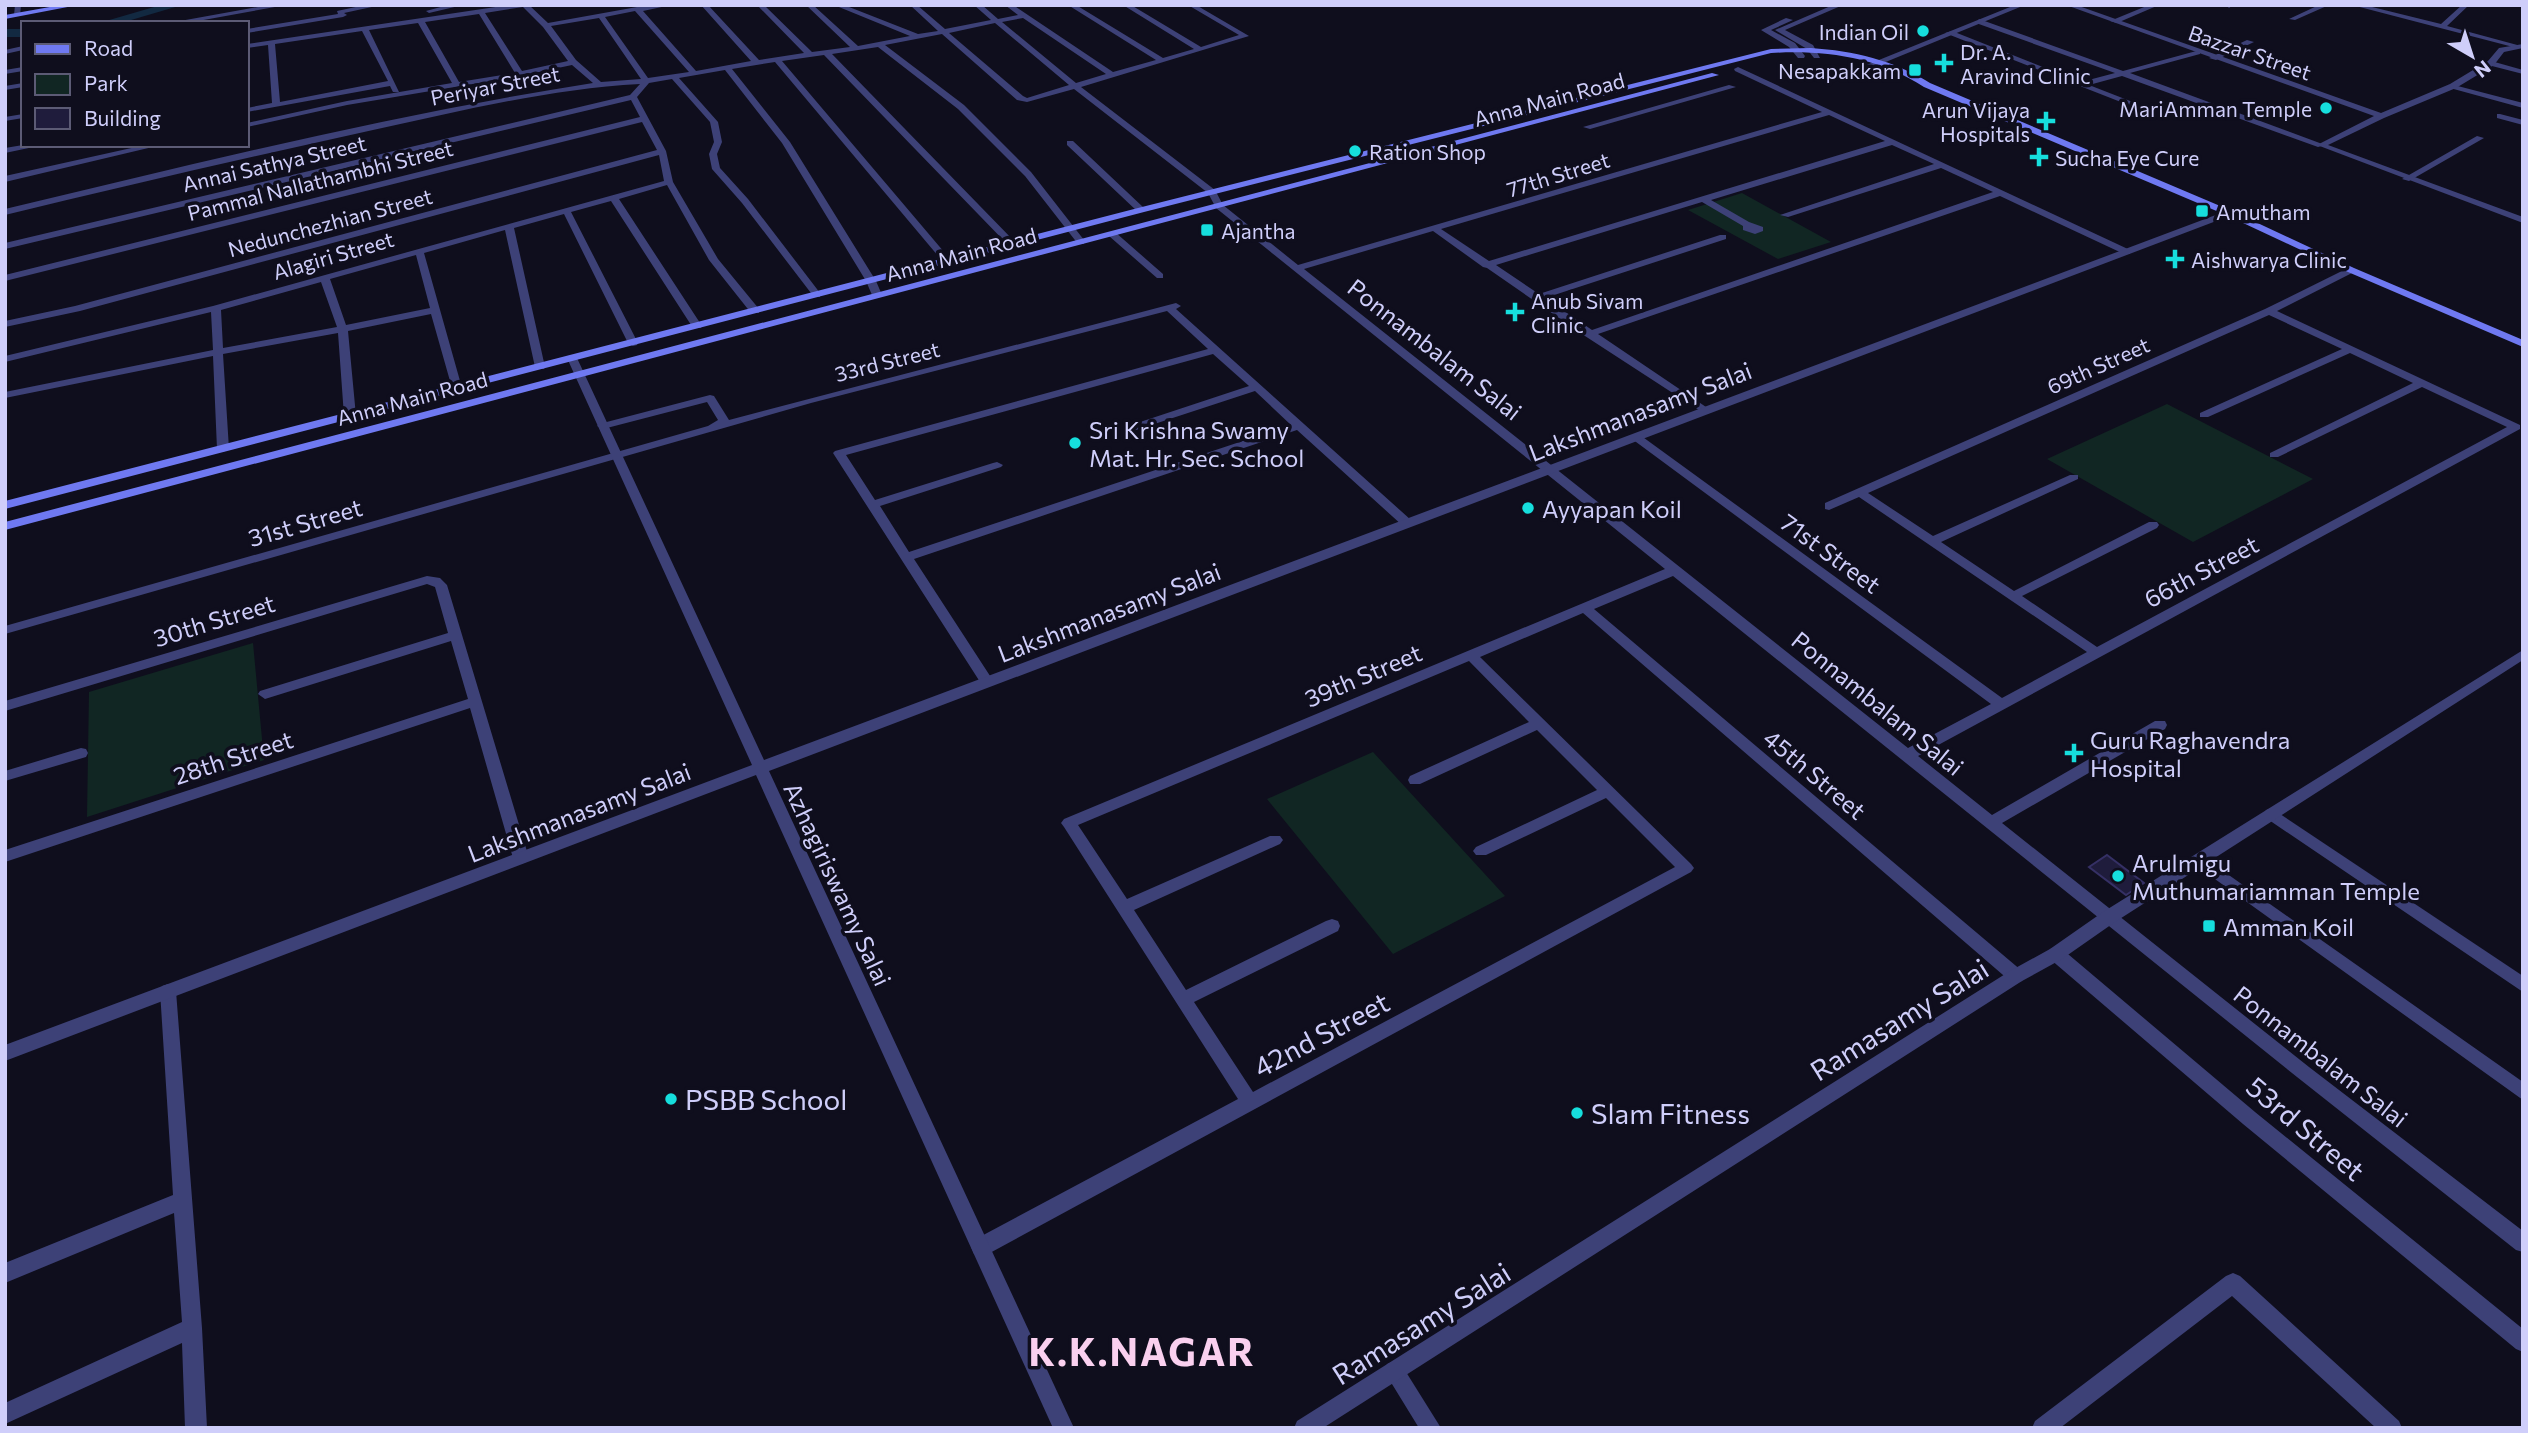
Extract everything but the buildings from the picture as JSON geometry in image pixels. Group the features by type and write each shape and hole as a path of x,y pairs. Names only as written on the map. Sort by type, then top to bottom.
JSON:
{"main road":[{"path":"5,17 75,5"},
{"name":"Anna Main Road","path":"5,527 1112,234 1215,199 1771,51 1815,53 1873,64 1927,85 2229,213 2351,270 2523,344"},
{"name":"Anna Main Road","path":"5,505 1141,210 1215,199 1799,53"}],"street":[{"path":"18,5 18,15"},
{"path":"184,21 284,5"},
{"path":"248,31 378,5"},
{"path":"248,46 460,5"},
{"path":"345,28 365,29 525,5 546,25 573,62 599,84"},
{"path":"546,25 668,5"},
{"path":"704,5 757,63"},
{"path":"760,5 810,54"},
{"path":"808,5 856,49"},
{"path":"837,5 917,36"},
{"path":"913,5 1020,98 1033,99 1245,36 1191,5"},
{"name":"Ponnambalam Salai","path":"977,5 1297,268 2109,917 2523,1243"},
{"path":"1008,5 1112,75"},
{"path":"1071,5 1161,60"},
{"path":"1126,5 1200,49"},
{"path":"1799,53 1769,34 1766,28 1826,5"},
{"path":"1815,53 1779,30 1840,5"},
{"path":"1873,64 2022,5"},
{"name":"Bazzar Street","path":"2069,5 2381,116"},
{"path":"2114,21 2156,5"},
{"path":"2293,19 2326,5"},
{"path":"2356,5 2520,46"},
{"path":"2442,27 2466,5"},
{"path":"639,10 694,73"},
{"path":"339,11 345,28"},
{"path":"481,12 520,74"},
{"path":"601,16 646,81 634,97 662,152 669,182 714,260 755,311"},
{"name":"Periyar Street","path":"5,212 174,171 511,98 599,84 646,81 856,49 1023,16"},
{"path":"421,21 456,85"},
{"path":"1979,21 2523,220"},
{"path":"365,29 397,93"},
{"path":"1949,33 2157,113"},
{"path":"271,42 276,105"},
{"path":"2213,58 2250,42"},
{"path":"880,45 961,107 1028,174 1081,242"},
{"path":"2321,145 2453,86 2491,63 2502,50 2520,46"},
{"path":"826,52 1012,244"},
{"path":"2081,85 2197,52"},
{"path":"777,60 947,261"},
{"path":"248,125 397,93 520,74 573,62"},
{"path":"2491,63 2523,72"},
{"path":"727,68 786,142 877,295"},
{"path":"1738,69 2127,252"},
{"path":"673,76 714,121 718,142 713,154 716,169 745,201 817,295"},
{"path":"248,110 392,83"},
{"path":"2453,86 2523,106"},
{"path":"1587,127 1732,87"},
{"path":"1653,91 1675,103"},
{"name":"Annai Sathya Street","path":"5,246 634,97"},
{"name":"77th Street","path":"1297,268 1829,112"},
{"path":"2500,116 2523,124"},
{"name":"Pammal Nallathambhi Street","path":"5,278 643,119"},
{"path":"2406,178 2480,138"},
{"path":"1486,265 1892,142"},
{"path":"1070,143 1141,210"},
{"path":"5,151 28,147"},
{"path":"5,179 148,147"},
{"name":"Nedunchezhian Street","path":"5,324 76,309 662,152"},
{"path":"1785,215 1941,165"},
{"name":"Alagiri Street","path":"5,359 216,308 669,182"},
{"path":"1589,334 1999,193"},
{"path":"614,197 697,326"},
{"path":"1703,199 1748,225"},
{"path":"566,210 633,343"},
{"name":"Lakshmanasamy Salai","path":"5,1053 2229,213"},
{"path":"509,226 540,367"},
{"path":"1436,229 1705,411"},
{"path":"1112,234 1160,276"},
{"path":"1536,298 1723,237"},
{"path":"419,251 457,388"},
{"name":"69th Street","path":"1829,506 2269,311 2351,270"},
{"path":"324,277 343,330 350,416"},
{"name":"33rd Street","path":"616,453 1172,307 1215,351"},
{"path":"216,308 223,449"},
{"path":"5,395 97,373 343,330 436,310"},
{"path":"2269,311 2421,383"},
{"path":"2204,415 2350,349"},
{"path":"987,682 839,453 1215,351 1408,523"},
{"name":"Azhagiriswamy Salai","path":"572,358 1064,1428"},
{"path":"2274,455 2421,383"},
{"name":"66th Street","path":"1907,755 2516,428 2421,383"},
{"path":"1129,429 1255,388"},
{"path":"603,426 707,398 711,399 723,419 717,424 616,453"},
{"path":"905,558 1301,425"},
{"name":"71st Street","path":"1636,437 2001,704"},
{"name":"31st Street","path":"5,630 616,453"},
{"path":"872,505 997,465"},
{"path":"1932,541 2074,477"},
{"path":"1859,492 2097,653"},
{"path":"2013,596 2153,525"},
{"name":"39th Street","path":"1123,908 1069,823 1675,570"},
{"name":"30th Street","path":"5,706 427,580 436,580 441,584 455,635"},
{"name":"45th Street","path":"1585,608 2016,976"},
{"path":"265,694 455,635 520,858"},
{"name":"Ramasamy Salai","path":"1304,1428 2016,976 2056,954 2109,917 2523,654"},
{"path":"1470,655 1608,791 1481,851"},
{"name":"28th Street","path":"5,856 474,702"},
{"path":"1415,780 1540,723"},
{"path":"1991,822 2160,725"},
{"path":"5,776 81,753"},
{"name":"42nd Street","path":"981,1247 1686,868 1608,791"},
{"path":"2271,814 2523,985"},
{"path":"1250,1102 1123,908 1275,841"},
{"path":"2199,860 2523,1092"},
{"path":"1184,999 1332,926"},
{"name":"53rd Street","path":"2056,954 2260,1127 2523,1342"},
{"path":"168,991 192,1328 195,1428"},
{"path":"5,1273 183,1200"},
{"path":"2042,1428 2233,1283 2392,1428"},
{"path":"5,1414 192,1328"},
{"path":"1394,1371 1431,1428"}],"green space":[{"path":"1742,193 1831,242 1778,259 1688,210"},
{"path":"2167,404 2313,479 2193,542 2047,459"},
{"path":"253,643 264,760 87,817 89,692"},
{"path":"1373,752 1505,896 1393,954 1267,799"}],"waterway":[{"path":"113,21 176,5"},
{"path":"5,33 21,33"}],"place":[{"name":"Indian Oil","path":"1923,31"},
{"name":"Dr. A. Aravind Clinic","path":"1944,63"},
{"name":"Nesapakkam","path":"1915,70"},
{"name":"MariAmman Temple","path":"2326,108"},
{"name":"Arun Vijaya Hospitals","path":"2046,121"},
{"name":"Ration Shop","path":"1355,151"},
{"name":"Sucha Eye Cure","path":"2039,157"},
{"name":"Amutham","path":"2202,211"},
{"name":"Ajantha","path":"1207,230"},
{"name":"Aishwarya Clinic","path":"2175,259"},
{"name":"Anub Sivam Clinic","path":"1515,312"},
{"name":"Sri Krishna Swamy Mat. Hr. Sec. School","path":"1075,443"},
{"name":"Ayyapan Koil","path":"1528,508"},
{"name":"Guru Raghavendra Hospital","path":"2074,753"},
{"name":"Arulmigu Muthumariamman Temple","path":"2118,876"},
{"name":"Amman Koil","path":"2209,926"},
{"name":"PSBB School","path":"671,1099"},
{"name":"Slam Fitness","path":"1577,1113"}],"district":[{"name":"K.K.NAGAR","path":"1142,1350"}]}
